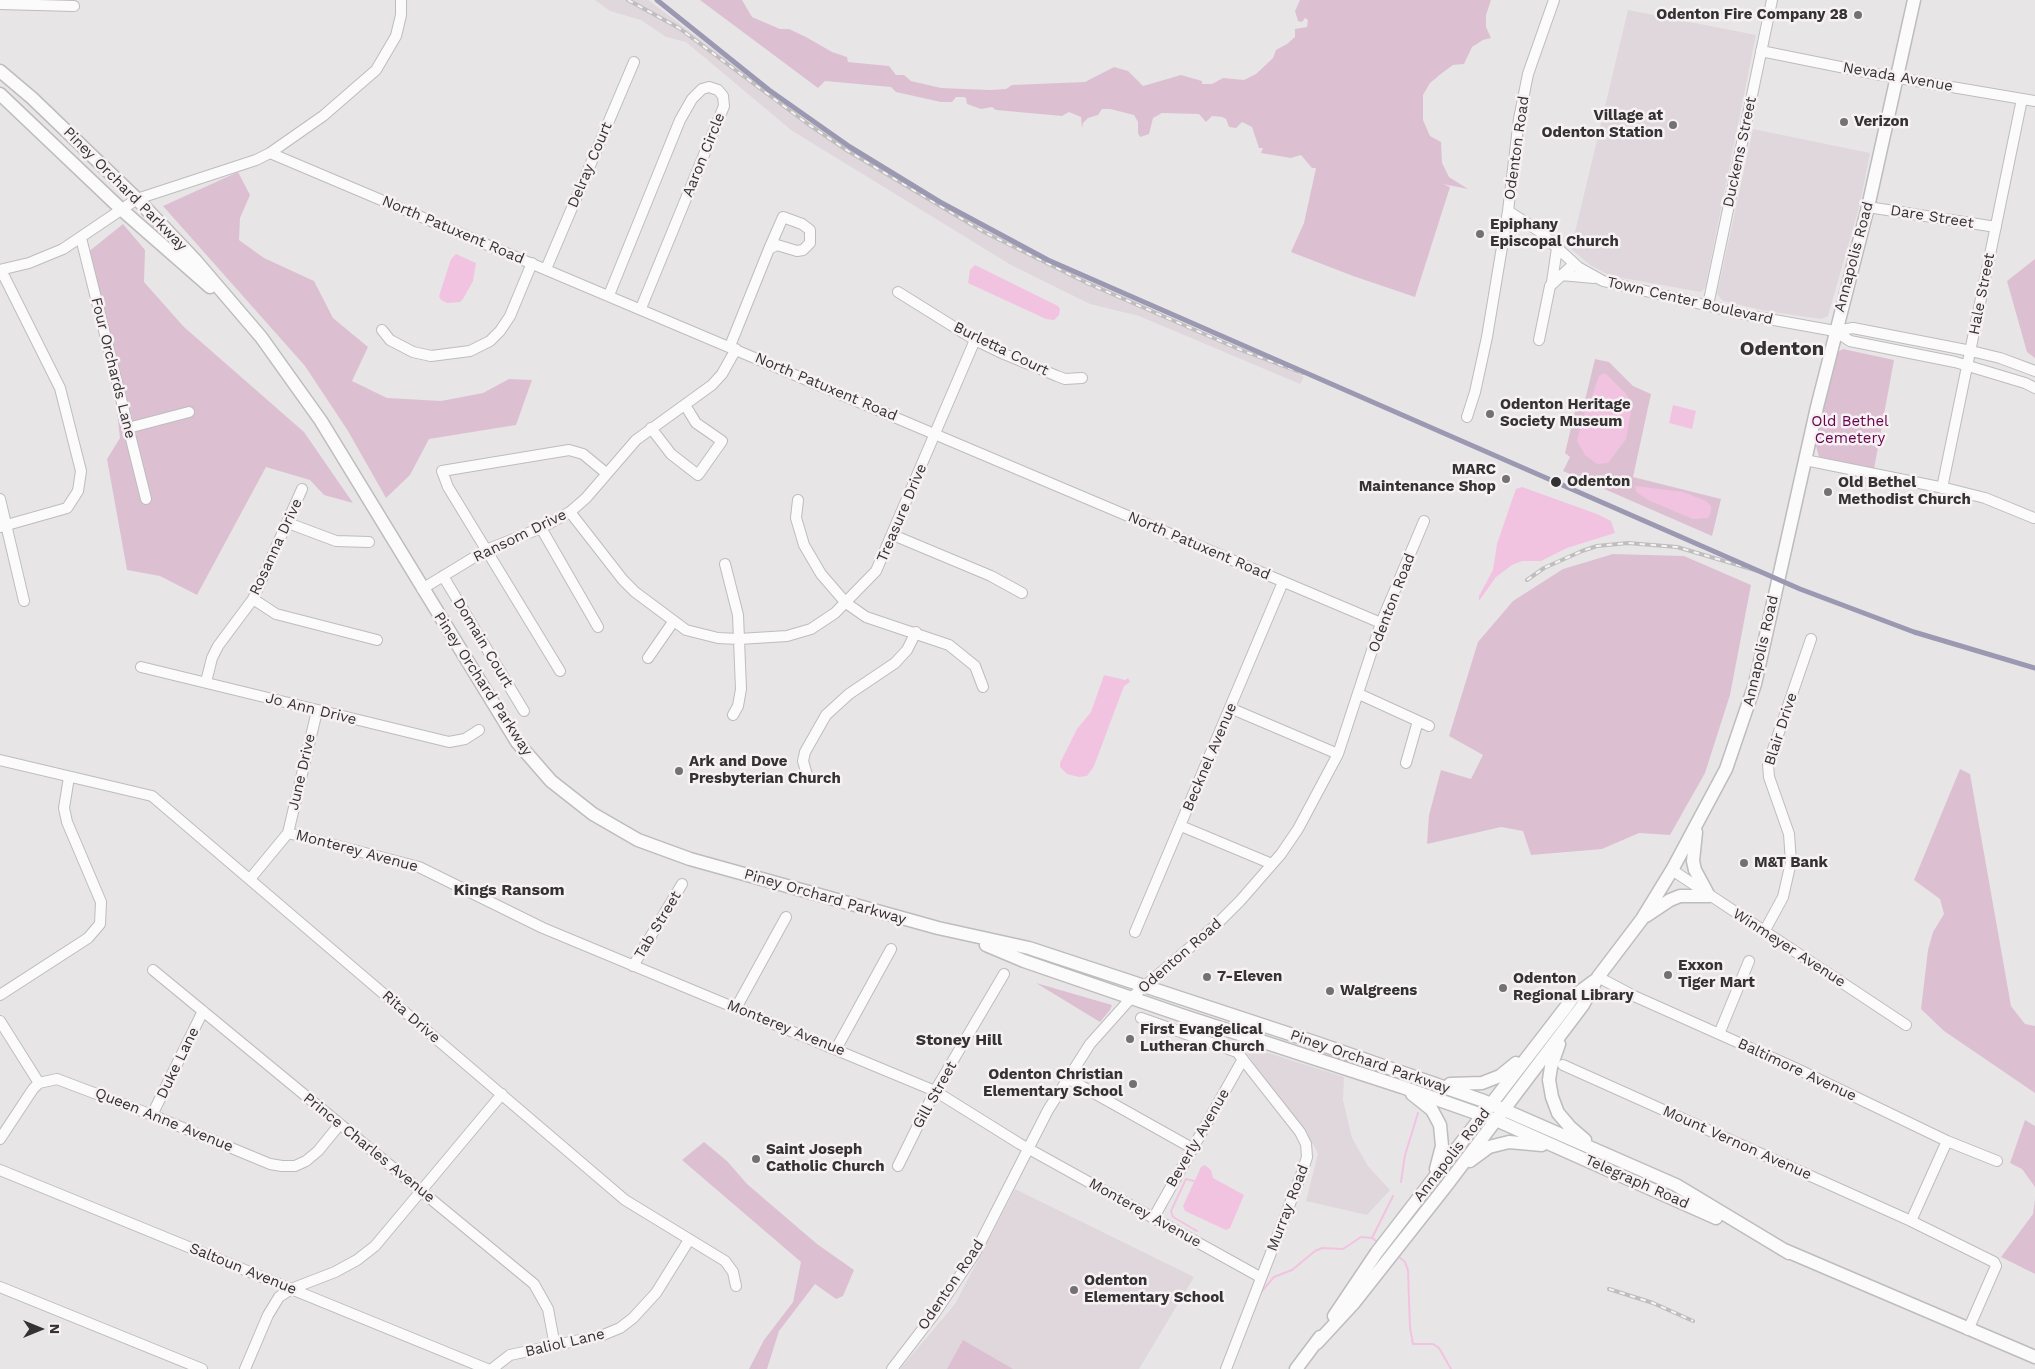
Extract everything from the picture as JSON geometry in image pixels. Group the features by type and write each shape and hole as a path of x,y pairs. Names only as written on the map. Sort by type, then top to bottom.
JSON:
{"main road":[{"name":"Annapolis Road","path":"1296,1369 1353,1304 1446,1186 1583,1005 1598,978 1642,919 1672,870 1726,769 1755,684 1835,331 1868,207 1914,0"},
{"name":"Piney Orchard Parkway","path":"1,72 32,98 137,199 196,261 281,363 321,421 499,714 534,764 571,798 616,829 662,850 961,934 1029,948 1492,1104"},
{"name":"Piney Orchard Parkway","path":"0,94 121,209 242,315"},
{"path":"1642,919 1670,900 1680,896 1709,896 1695,870 1693,861 1696,825"},
{"name":"Piney Orchard Parkway","path":"961,934 1024,961 1132,997 1181,1016 1483,1115"},
{"name":"Annapolis Road","path":"1317,1343 1377,1252 1433,1178 1574,996 1598,978"},
{"path":"1564,1030 1551,1067 1549,1080 1552,1097 1558,1113 1570,1127 1601,1152"},
{"path":"1428,1081 1461,1085 1482,1083 1506,1072 1534,1049"},
{"path":"1402,1087 1432,1110 1440,1125 1442,1146 1433,1178"},
{"name":"Telegraph Road","path":"1492,1104 1676,1185 1790,1252"},
{"name":"Telegraph Road","path":"1483,1115 1662,1192 1790,1252 1968,1330 2035,1356"},
{"path":"1446,1186 1476,1155 1489,1148 1510,1142 1525,1142 1570,1152"}],"street":[{"path":"3,527 67,508 78,491 80,471 60,388 52,368 0,270 50,255 81,238 137,199 256,160 270,153 323,116 376,70 396,36 401,15 401,0"},
{"name":"Odenton Road","path":"1467,417 1482,365 1508,211 1517,125 1526,83 1554,0"},
{"name":"Duckens Street","path":"1708,305 1772,0"},
{"path":"5,3 74,6"},
{"name":"Nevada Avenue","path":"1761,51 1875,74 2035,101"},
{"name":"Delray Court","path":"546,269 634,62"},
{"name":"Aaron Circle","path":"609,295 680,120 692,99 702,89 709,87 718,90 723,96 724,106 641,308"},
{"name":"Hale Street","path":"1942,488 2022,99"},
{"name":"North Patuxent Road","path":"270,153 733,347 1381,624"},
{"name":"Dare Street","path":"1868,207 1996,227"},
{"name":"Town Center Boulevard","path":"1508,211 1539,232 1574,264 1594,278 1643,292 1835,331 1853,328 1970,351 2000,358 2035,371"},
{"name":"Ransom Drive","path":"422,589 486,550 541,528 570,512 586,498 636,440 702,394 722,374 769,249 782,217 802,224 810,230 810,244 803,250 797,251 777,245 769,249"},
{"name":"Four Orchards Lane","path":"81,238 146,499"},
{"path":"1539,340 1552,282 1557,248"},
{"path":"382,330 395,344 413,352 431,356 470,351 490,341 500,331 510,316 532,263"},
{"path":"1552,282 1574,264"},
{"path":"1561,275 1594,278"},
{"name":"Burletta Court","path":"898,292 975,340 1064,379 1082,378"},
{"name":"Town Center Boulevard","path":"1835,331 1850,341 1967,365 2025,382 2035,388"},
{"name":"Treasure Drive","path":"570,512 623,580 673,622 698,634 739,639 800,634 823,622 846,602 876,571 975,340"},
{"path":"651,428 671,454 698,475 722,441 696,423 685,405"},
{"path":"128,428 189,412"},
{"path":"560,671 448,487 442,471 569,450 583,454 606,473"},
{"path":"1805,460 1986,498 2034,518"},
{"name":"Rosanna Drive","path":"206,682 212,658 218,646 253,599 302,489"},
{"path":"0,499 3,527 24,600"},
{"path":"798,500 796,518 804,545 821,574 846,602 866,617 943,642 975,666 983,687"},
{"name":"Odenton Road","path":"892,1369 935,1313 975,1253 1007,1194 1028,1147 1090,1044 1132,997 1215,926 1272,864 1302,823 1338,754 1381,624 1424,521"},
{"path":"288,523 336,541 369,542"},
{"path":"541,528 598,627"},
{"path":"893,535 991,576 1022,593"},
{"path":"725,564 736,601 739,639 740,698 733,715"},
{"name":"Domain Court","path":"443,576 524,710"},
{"name":"Becknel Avenue","path":"1135,932 1283,582"},
{"path":"253,599 276,614 377,640"},
{"path":"648,658 673,622"},
{"path":"807,775 803,761 805,752 826,715 850,694 895,663 911,644 916,632"},
{"name":"Blair Drive","path":"1764,932 1781,902 1790,862 1789,834 1769,777 1768,764 1811,639"},
{"name":"Jo Ann Drive","path":"140,667 449,742 465,739 479,730"},
{"path":"1359,694 1429,726"},
{"path":"1230,708 1338,754"},
{"name":"June Drive","path":"250,879 288,833 317,711"},
{"path":"1406,763 1418,721"},
{"name":"Rita Drive","path":"0,760 152,796 625,1200 725,1262 733,1272 736,1286"},
{"path":"0,994 88,938 100,924 101,902 67,822 64,808 69,777"},
{"path":"1181,826 1272,864"},
{"name":"Monterey Avenue","path":"288,833 419,867 510,913 935,1091 1028,1147 1260,1277"},
{"name":"Winmeyer Avenue","path":"1672,870 1906,1025"},
{"name":"Tab Street","path":"633,966 682,884"},
{"path":"736,1008 786,917"},
{"path":"836,1049 891,949"},
{"path":"1718,1034 1749,961"},
{"name":"Prince Charles Avenue","path":"153,970 534,1284 548,1310 555,1346"},
{"name":"Gill Street","path":"898,1166 935,1091 1004,974"},
{"name":"Baltimore Avenue","path":"1598,978 1947,1141 1997,1161"},
{"name":"Duke Lane","path":"152,1115 203,1011"},
{"path":"1176,1031 1181,1016"},
{"path":"1141,1018 1237,1052 1243,1059"},
{"path":"0,1022 39,1083 0,1139"},
{"name":"Beverly Avenue","path":"1154,1218 1243,1059"},
{"name":"Murray Road","path":"1226,1369 1307,1157 1306,1144 1300,1132 1243,1059"},
{"name":"Mount Vernon Avenue","path":"1563,1065 1911,1222 1994,1262 1996,1266 1968,1330"},
{"path":"1068,1078 1192,1148"},
{"name":"Queen Anne Avenue","path":"39,1083 57,1079 67,1081 270,1164 282,1166 295,1166 306,1161 318,1151 340,1124"},
{"path":"245,1369 268,1315 279,1297 291,1289 336,1272 357,1260 375,1246 502,1094"},
{"path":"1911,1222 1947,1141"},
{"name":"Saltoun Avenue","path":"0,1170 487,1369"},
{"name":"Baliol Lane","path":"492,1369 510,1355 604,1335 620,1328 633,1318 656,1293 688,1240"},
{"path":"0,1286 202,1369"}],"shaded area":[{"path":"595,0 648,0 810,122 998,236 1119,294 1304,377 1300,384 1139,316 1090,304 1011,265 791,130 686,42 666,37 641,20 610,11"},
{"path":"1628,10 1756,35 1705,288 1701,292 1611,276 1590,265 1571,249"},
{"path":"1753,129 1870,153 1860,204 1828,316 1821,319 1766,311 1723,301 1717,294"},
{"path":"456,254 476,263 473,281 460,302 447,303 441,300 439,296 451,259"},
{"path":"975,265 1058,306 1060,309 1059,315 1054,320 1046,319 968,283 970,270"},
{"path":"1605,373 1626,394 1632,406 1626,439 1608,463 1597,464 1585,455 1577,441 1585,411 1599,376"},
{"path":"1673,405 1696,411 1692,429 1669,423"},
{"path":"1635,486 1683,492 1706,501 1711,506 1711,512 1708,518 1693,519 1648,500 1636,492"},
{"path":"1522,487 1597,514 1611,521 1615,533 1567,548 1541,561 1522,561 1512,565 1496,577 1479,601 1479,596 1493,570 1497,544 1516,489"},
{"path":"1104,675 1125,680 1128,678 1130,682 1124,686 1094,766 1087,776 1079,777 1067,774 1060,767 1060,763 1077,729 1091,712"},
{"path":"1240,1044 1344,1077 1343,1100 1352,1138 1368,1166 1390,1190 1367,1215 1306,1201 1318,1154 1315,1147"},
{"path":"1205,1165 1211,1170 1213,1178 1244,1195 1230,1228 1226,1230 1185,1211 1183,1206 1201,1167"},
{"name":"Odenton Elementary School","path":"1015,1189 1194,1277 1139,1369 900,1369 955,1304"}],"green space":[{"path":"700,0 742,0 752,17 780,29 789,29 832,52 847,57 848,62 889,66 896,75 904,75 911,81 941,88 990,90 1006,89 1012,85 1085,82 1114,67 1128,71 1143,86 1181,75 1202,81 1202,84 1212,84 1223,78 1244,80 1256,74 1273,58 1276,50 1295,37 1295,29 1307,27 1308,20 1305,18 1302,22 1298,21 1295,11 1300,0 1491,0 1486,15 1486,27 1491,38 1483,40 1472,47 1464,64 1453,65 1442,73 1430,83 1423,95 1423,120 1430,136 1441,142 1442,163 1449,177 1468,189 1443,184 1450,187 1415,297 1291,252 1304,223 1316,168 1312,168 1301,155 1291,158 1261,153 1263,148 1259,148 1252,127 1242,122 1236,128 1229,127 1226,119 1222,117 1212,116 1206,122 1199,114 1162,113 1153,118 1149,134 1140,137 1138,122 1134,115 1110,109 1102,109 1098,115 1088,118 1083,123 1082,128 1081,117 1069,112 1062,116 996,110 992,107 981,109 967,104 966,98 963,97 956,97 952,102 941,102 896,92 891,87 825,81 818,88"},
{"path":"238,172 250,195 240,218 239,240 264,258 314,281 333,318 368,347 352,381 387,398 441,401 483,393 509,379 532,380 516,425 429,439 410,475 386,498 348,431 305,366 163,206"},
{"path":"123,224 145,250 144,282 184,327 304,432 353,503 324,495 310,480 266,467 197,595 160,576 127,570 107,459 120,438 110,348 87,253"},
{"path":"2035,259 2035,358 2027,352 2007,281"},
{"name":"Old Bethel Cemetery","path":"1843,349 1894,360 1874,469 1828,462 1819,457 1816,446 1836,353"},
{"path":"1595,359 1609,362 1633,386 1651,394 1633,477 1721,499 1712,536 1563,471 1570,457 1565,453 1577,403 1584,404"},
{"path":"1613,554 1684,556 1751,585 1730,695 1705,773 1670,835 1639,833 1602,849 1531,855 1523,831 1501,827 1427,844 1429,815 1441,770 1471,779 1483,755 1449,736 1478,642 1513,601 1563,569"},
{"path":"1960,769 1970,774 2011,1006 2025,1024 2035,1026 2035,1093 1944,1031 1921,1009 1928,950 1933,932 1944,914 1940,899 1914,880"},
{"path":"1036,983 1112,1005 1100,1022"},
{"path":"2025,1120 2035,1126 2035,1187 2022,1169 2010,1163"},
{"path":"704,1142 727,1161 747,1184 817,1244 854,1270 843,1296 836,1299 815,1284 779,1331 767,1369 749,1369 764,1340 793,1302 801,1262 682,1160"},
{"path":"2035,1199 2035,1274 2001,1257 2033,1214"},
{"path":"963,1340 1013,1369 947,1369"}],"waterway":[{"path":"1401,1182 1405,1155 1418,1113"},
{"path":"1194,1181 1186,1179 1171,1211 1173,1217 1197,1231"},
{"path":"1372,1238 1393,1196"},
{"path":"1261,1292 1274,1277 1292,1270 1315,1251 1322,1248 1343,1249 1361,1237 1372,1238 1376,1241"},
{"path":"1399,1257 1405,1262 1408,1270 1410,1328 1413,1344 1433,1344 1439,1348 1451,1369"}],"railway":[{"path":"628,0 679,28 808,124 848,151 984,232 1087,283 1241,350 1302,373"},
{"path":"1527,580 1544,568 1582,551 1597,546 1628,543 1677,547 1758,571"},
{"path":"1609,1289 1653,1303 1693,1321"}],"transit line":[{"path":"657,0 769,90 850,147 940,202 1048,260 1800,589 1914,632 2035,668"}],"place":[{"name":"Odenton Fire Company 28","path":"1858,15"},
{"name":"Verizon","path":"1844,122"},
{"name":"Village at Odenton Station","path":"1673,125"},
{"name":"Epiphany Episcopal Church","path":"1480,234"},
{"name":"Odenton Heritage Society Museum","path":"1490,414"},
{"name":"MARC Maintenance Shop","path":"1506,479"},
{"name":"Odenton","path":"1556,482"},
{"name":"Old Bethel Methodist Church","path":"1828,492"},
{"name":"Ark and Dove Presbyterian Church","path":"679,771"},
{"name":"M&T Bank","path":"1744,863"},
{"name":"Exxon Tiger Mart","path":"1668,975"},
{"name":"7-Eleven","path":"1207,977"},
{"name":"Odenton Regional Library","path":"1503,988"},
{"name":"Walgreens","path":"1330,991"},
{"name":"First Evangelical Lutheran Church","path":"1130,1039"},
{"name":"Odenton Christian Elementary School","path":"1133,1084"},
{"name":"Saint Joseph Catholic Church","path":"756,1159"},
{"name":"Odenton Elementary School","path":"1074,1290"}],"district":[{"name":"Odenton","path":"1782,349"},
{"name":"Kings Ransom","path":"509,890"},
{"name":"Stoney Hill","path":"959,1040"}]}
